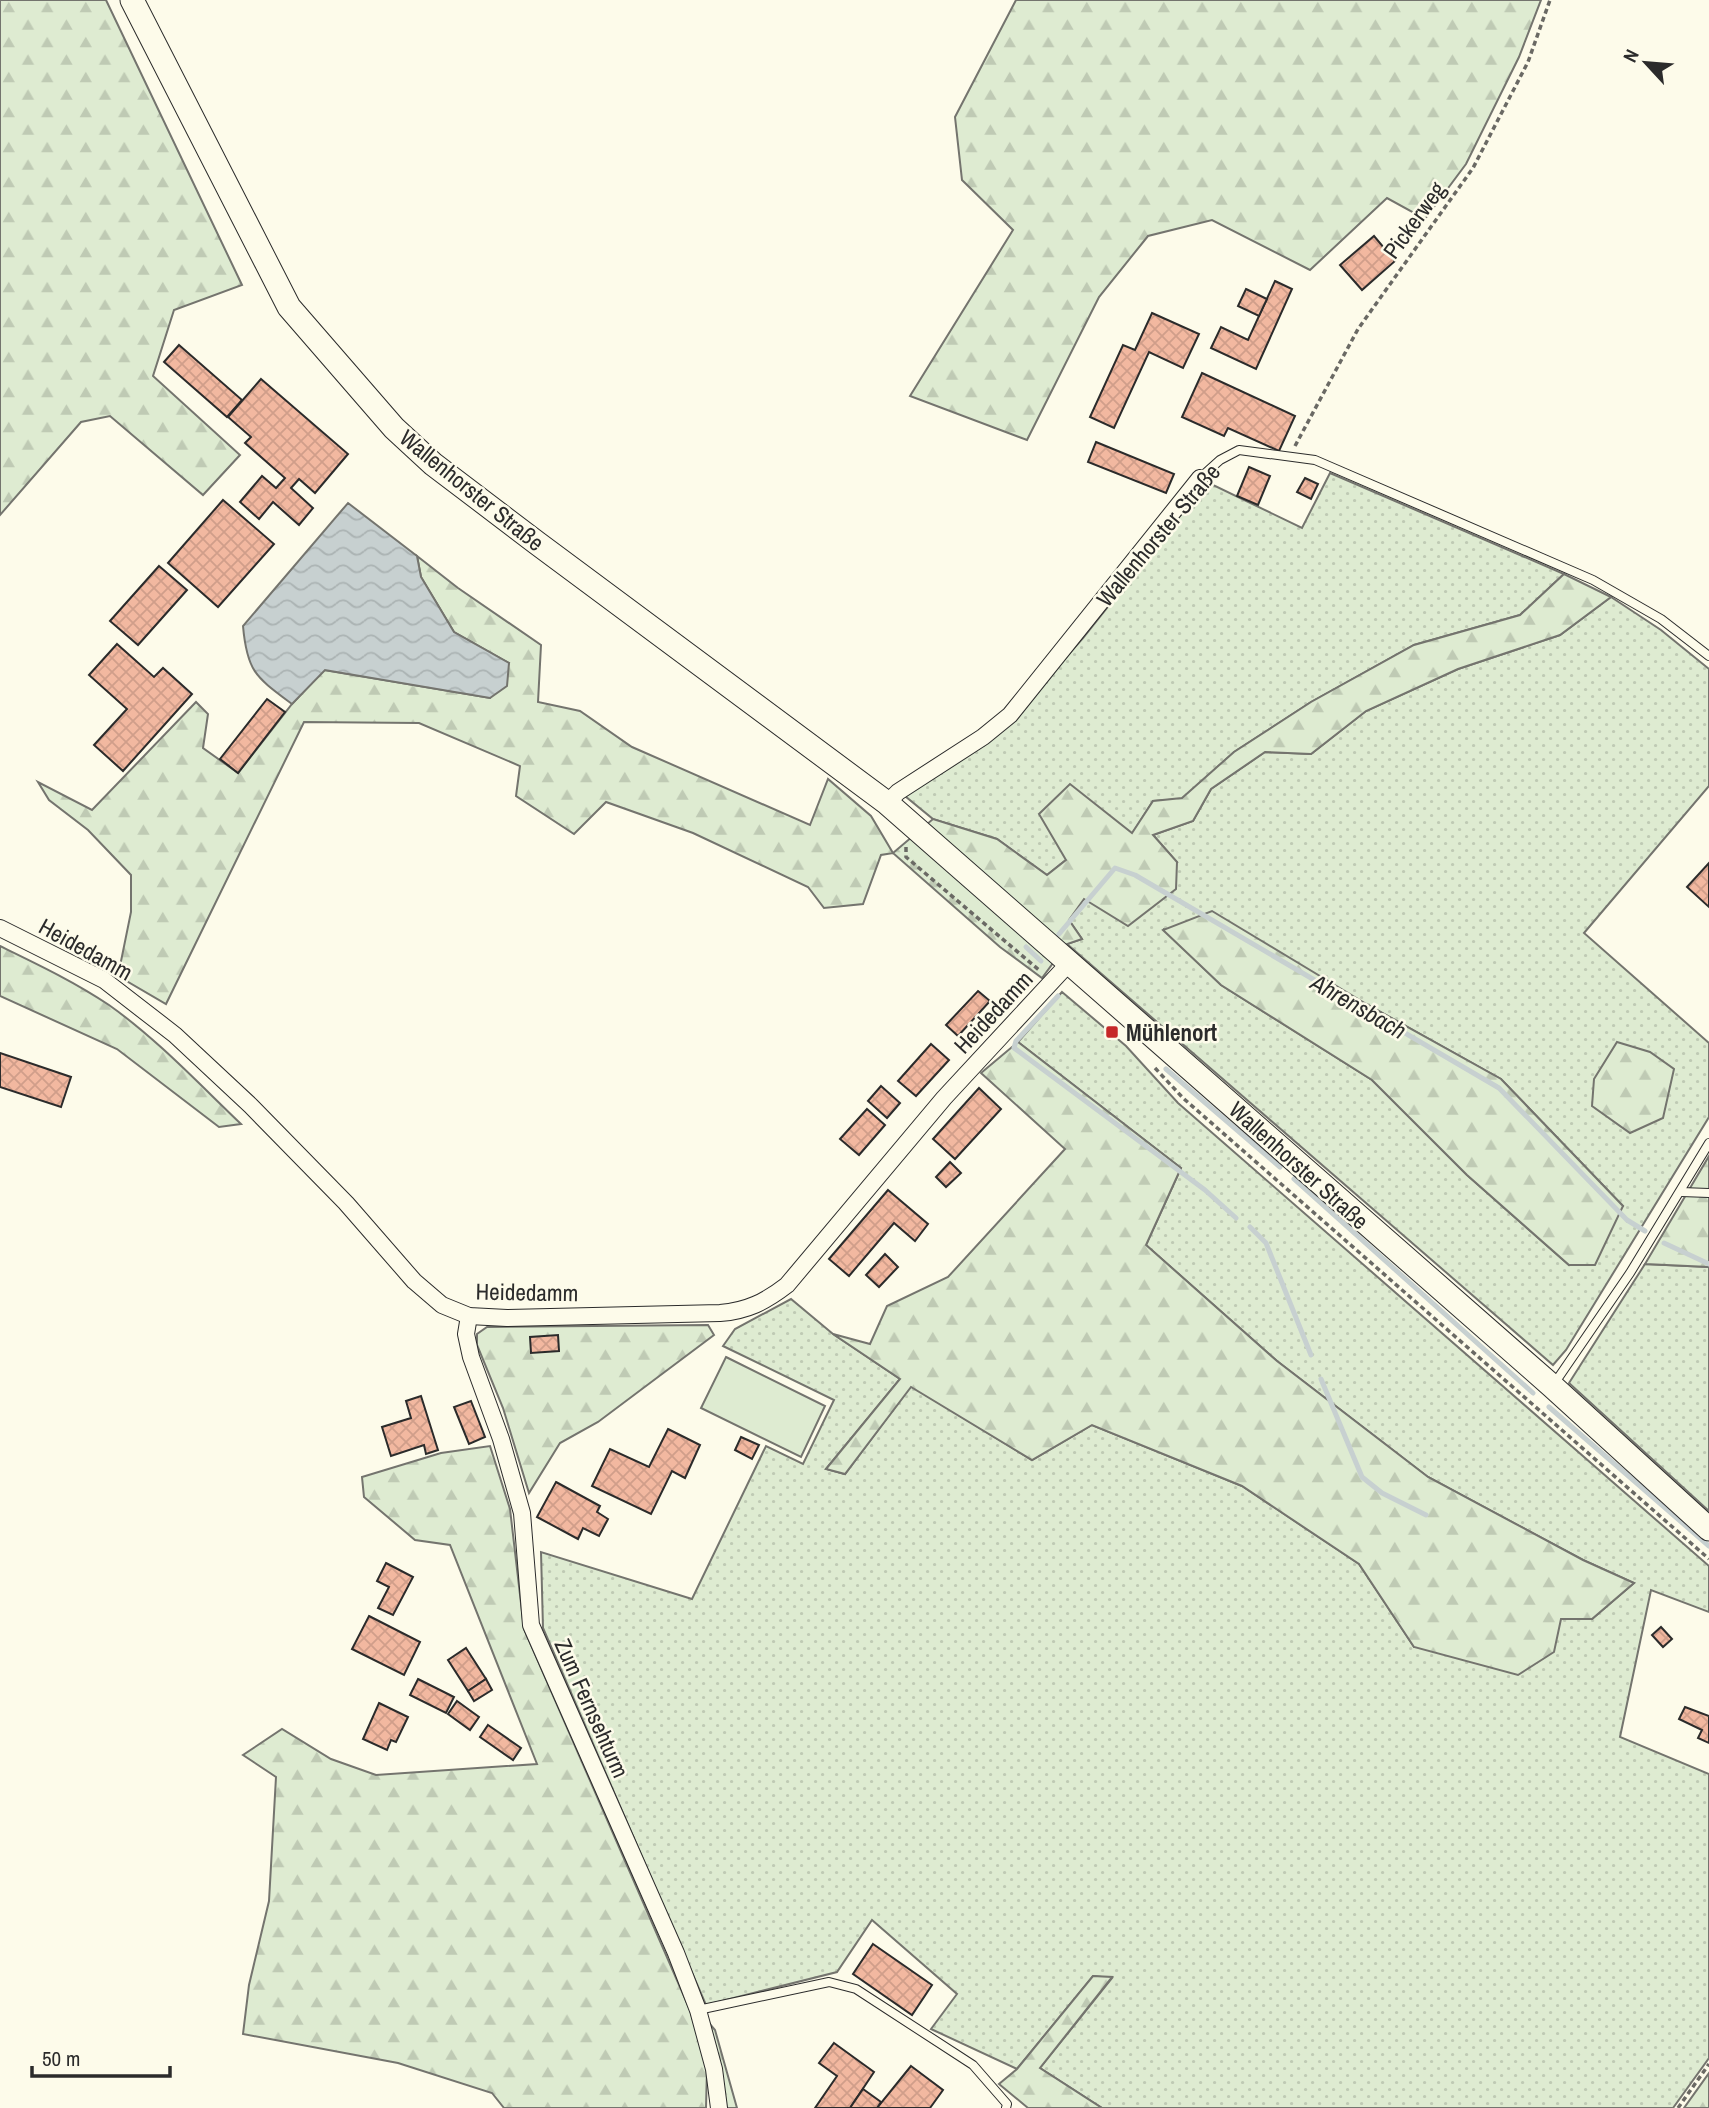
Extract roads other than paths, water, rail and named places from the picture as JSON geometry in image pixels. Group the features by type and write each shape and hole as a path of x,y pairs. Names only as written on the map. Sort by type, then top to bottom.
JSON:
{"main road":[{"name":"Wallenhorster Straße","path":"132,0 289,307 394,429 433,464 496,512 887,803 1552,1386 1709,1529"}],"street":[{"name":"Wallenhorster Straße","path":"887,803 898,792 983,737 1010,715 1200,478"},
{"name":"Heidedamm","path":"0,928 104,981 149,1013 251,1106 346,1203 414,1281 442,1305 469,1316 507,1318 720,1313 737,1312 763,1303 787,1285 944,1098 1070,962"},
{"name":"Zum Fernsehturm","path":"469,1316 466,1334 471,1357 501,1439 522,1513 531,1625 676,1953 698,2010 714,2069 719,2108"}],"lane":[{"name":"Wallenhorster Straße","path":"1200,478 1220,460 1238,450 1293,455 1353,475 1559,563 1661,619 1709,656"},
{"path":"1552,1386 1571,1362 1681,1192 1709,1143"},
{"path":"1681,1192 1709,1193"},
{"path":"698,2010 829,1982 856,1989 973,2065 1007,2104 1006,2108"}],"water":[{"path":"348,503 417,556 421,577 454,632 509,663 507,686 490,698 325,670 292,704 262,680 247,654 243,626"}],"waterway":[{"name":"Ahrensbach","path":"1059,934 1115,868 1135,875 1499,1088 1627,1220 1645,1231"},
{"name":"Ahrensbach","path":"1026,947 1041,961"},
{"path":"1058,996 1016,1041 1014,1048 1205,1190 1236,1218"},
{"path":"1166,1069 1280,1167"},
{"path":"1294,1179 1533,1393"},
{"path":"1250,1227 1266,1243 1311,1355"},
{"name":"Ahrensbach","path":"1664,1243 1709,1264"},
{"path":"1321,1379 1362,1477 1382,1493 1426,1515"},
{"path":"1549,1407 1709,1546"}],"place":[{"name":"Mühlenort","path":"1112,1032"}]}
